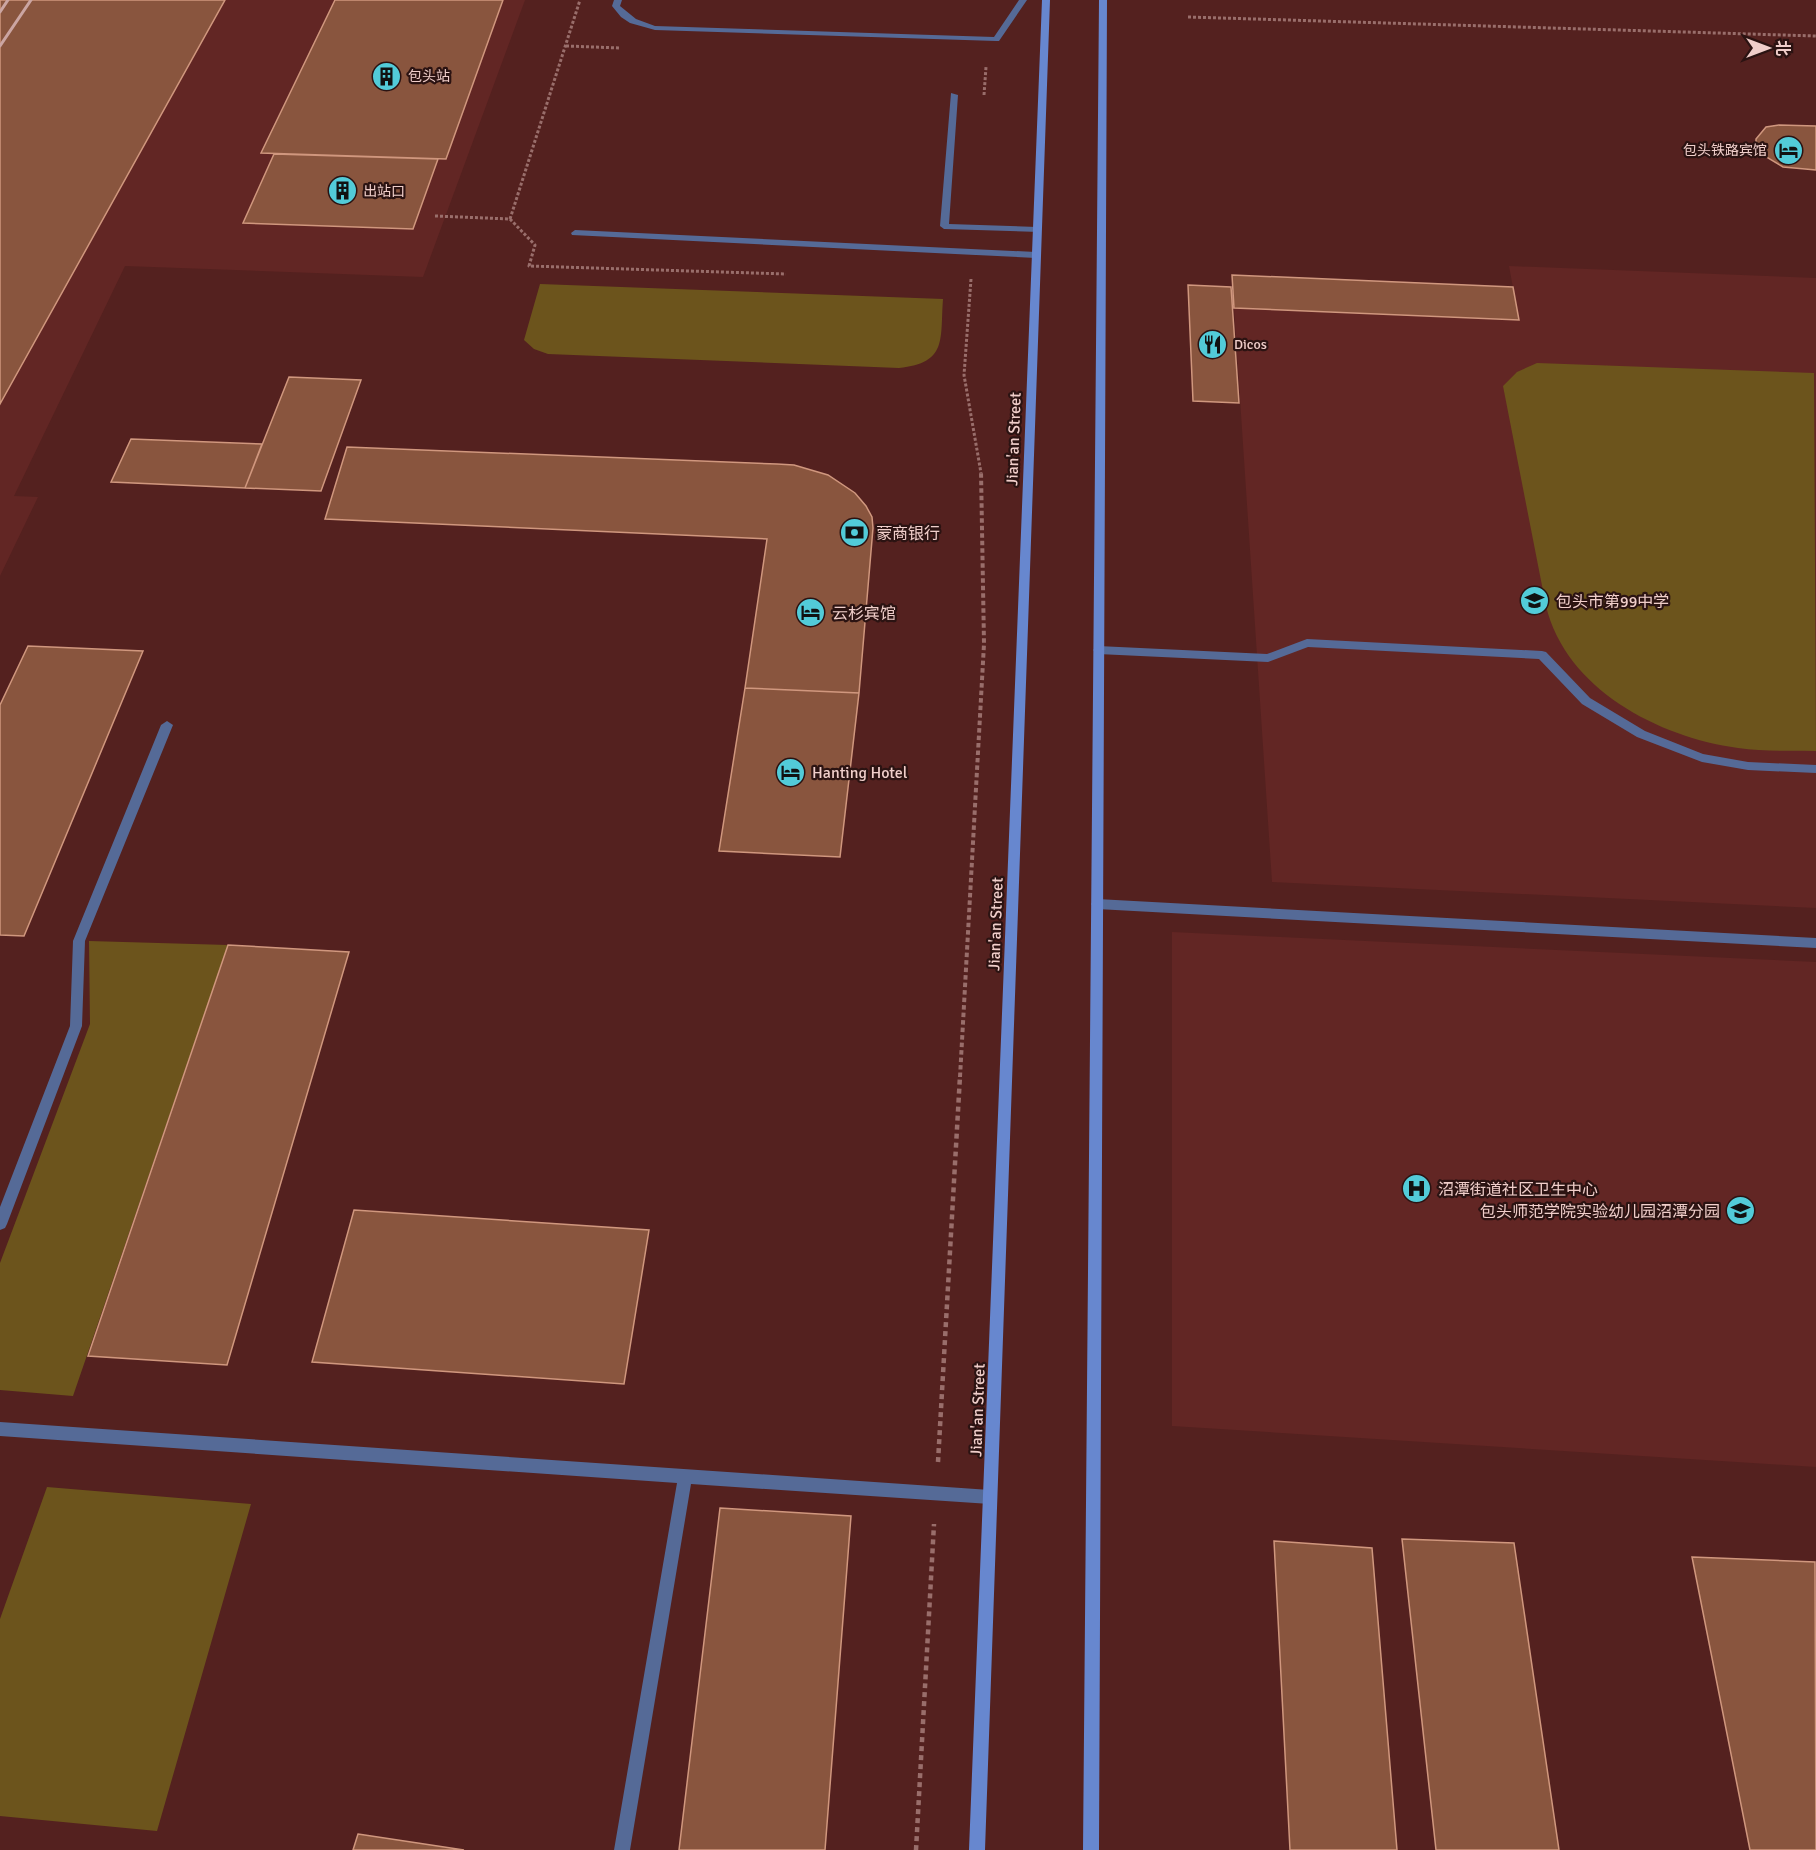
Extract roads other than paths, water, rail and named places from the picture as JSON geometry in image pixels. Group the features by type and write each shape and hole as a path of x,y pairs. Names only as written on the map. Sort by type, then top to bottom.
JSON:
{"main road":[{"name":"Jian'an Street","path":"977,1850 1046,0"},
{"path":"1090,1850 1103,0"}],"lane":[{"path":"618,0 616,6 622,16 635,23 655,27 988,39 996,39 1023,0"},
{"path":"954,95 944,226 1037,230"},
{"path":"576,233 1036,255"},
{"path":"1098,650 1268,658 1307,643 1542,655 1586,701 1641,734 1702,758 1748,766 1816,769"},
{"path":"0,1224 76,1026 79,942 167,725"},
{"path":"1097,904 1816,943"},
{"path":"0,1429 685,1478 990,1497"},
{"path":"622,1850 685,1478"}],"railway":[{"path":"0,12 8,0"},
{"path":"0,46 31,0"}],"place":[{"name":"包头站","path":"387,76"},
{"name":"包头铁路宾馆","path":"1788,150"},
{"name":"出站口","path":"342,191"},
{"name":"Dicos","path":"1213,344"},
{"name":"蒙商银行","path":"855,533"},
{"name":"包头市第99中学","path":"1535,601"},
{"name":"云杉宾馆","path":"811,613"},
{"name":"Hanting Hotel","path":"791,772"},
{"name":"沼潭街道社区卫生中心","path":"1417,1189"},
{"name":"包头师范学院实验幼儿园沼潭分园","path":"1741,1211"}]}
